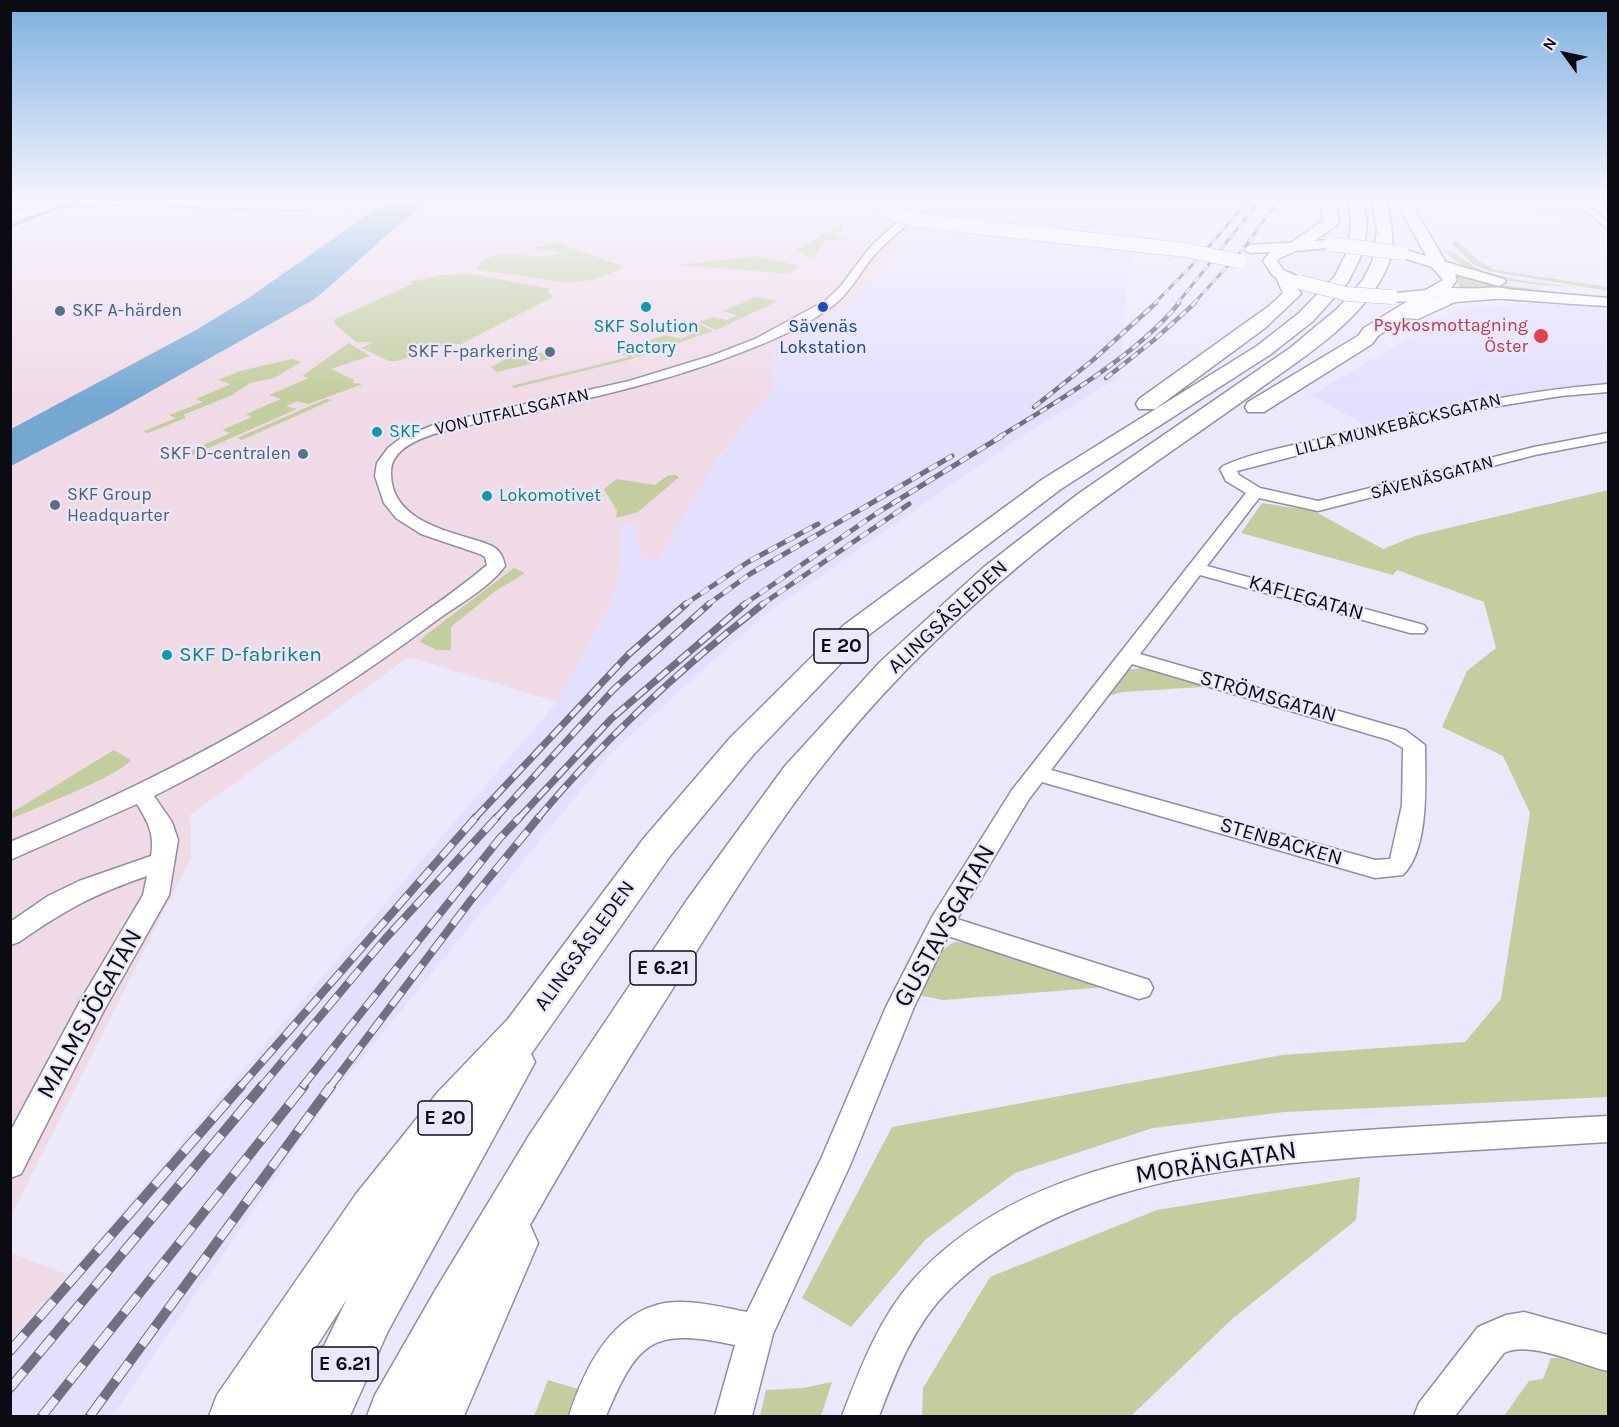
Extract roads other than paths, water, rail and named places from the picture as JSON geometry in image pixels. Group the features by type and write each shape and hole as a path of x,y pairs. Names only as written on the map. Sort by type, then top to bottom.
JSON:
{"highway":[{"name":"ALINGSÅSLEDEN","path":"524,1032 650,856 742,746 855,631 1052,484 1264,350 1306,317 1342,278 1349,265"},
{"name":"ALINGSÅSLEDEN","path":"568,1113 714,890 799,772 880,680 993,573 1045,531 1090,496 1310,343 1356,299 1371,280 1378,265"},
{"path":"1052,484 1184,374 1278,309 1292,294 1286,276"},
{"path":"1365,340 1371,332 1430,293"},
{"path":"1045,531 1108,502 1365,340 1444,299 1506,293"},
{"name":"E 6.21","path":"320,1416 369,1312 507,1073 524,1032"},
{"name":"E 20","path":"238,1416 375,1211 455,1106 524,1032"},
{"path":"444,1405 568,1113"},
{"name":"E 6.21","path":"396,1416 486,1250 568,1113"},
{"path":"294,1416 369,1312"}],"street":[{"name":"VON UTFALLSGATAN","path":"141,793 285,714 347,676 496,566 493,555 486,550 420,527 395,508 388,499 383,470 385,462 396,447 416,436 440,429 643,380 704,361 784,328 834,299 862,265"},
{"path":"1260,265 1286,276 1338,292 1392,297 1430,293 1506,293 1608,302"},
{"path":"1272,265 1286,276"},
{"path":"1430,293 1445,287 1450,280 1447,273 1436,265"},
{"path":"1436,265 1508,284 1608,296"},
{"name":"LILLA MUNKEBÄCKSGATAN","path":"1256,492 1232,477 1228,469 1239,464 1467,406 1535,394 1608,388"},
{"name":"SÄVENÄSGATAN","path":"1256,492 1318,506 1534,451 1608,437"},
{"name":"GUSTAVSGATAN","path":"734,1416 756,1332 835,1163 900,1007 941,924 975,866 1037,772 1256,492"},
{"name":"KAFLEGATAN","path":"1196,568 1417,629"},
{"name":"STRÖMSGATAN","path":"1126,656 1409,741"},
{"name":"STENBACKEN","path":"1037,772 1385,871 1394,869 1401,862 1407,845 1414,806 1415,749 1409,741"},
{"path":"10,852 141,793"},
{"name":"MALMSJÖGATAN","path":"10,1164 92,1006 156,895 166,840 160,822 141,793"},
{"path":"10,935 57,903 88,887 163,861"},
{"path":"941,924 1139,988"},
{"name":"MORÄNGATAN","path":"861,1416 876,1374 899,1331 937,1279 1017,1218 1078,1194 1124,1178 1186,1162 1263,1151 1608,1129"},
{"path":"586,1416 620,1350 635,1331 652,1321 666,1319 701,1322 756,1332"},
{"path":"1432,1416 1491,1340 1506,1333 1524,1330 1608,1353"}],"water":[{"path":"296,265 354,265 313,300 114,412 11,466 11,429 196,330 247,299"}],"railway":[{"path":"1154,304 1193,265"},
{"path":"1177,304 1209,265"},
{"path":"1193,304 1229,265"},
{"path":"1034,407 1093,360 1156,303"},
{"path":"999,437 1070,393 1119,359 1162,322 1179,303"},
{"path":"1106,378 1154,340 1195,303"},
{"path":"743,605 877,513 1002,436"},
{"path":"707,605 750,574 952,456"},
{"path":"761,605 909,504"},
{"path":"684,605 748,562 818,524"},
{"path":"475,818 629,654 686,604"},
{"path":"496,818 614,689 709,604"},
{"path":"519,818 611,719 745,604"},
{"path":"538,818 590,760 645,705 763,604"},
{"path":"240,1087 476,817"},
{"path":"261,1087 385,939 497,817"},
{"path":"302,1087 500,838 520,817"},
{"path":"330,1087 471,900 539,817"},
{"path":"10,1351 241,1086"},
{"path":"10,1388 262,1086"},
{"path":"42,1416 304,1086"},
{"path":"90,1416 331,1086"}],"place":[{"name":"SKF Solution Factory","path":"646,307"},
{"name":"Sävenäs Lokstation","path":"823,307"},
{"name":"SKF A-härden","path":"60,311"},
{"name":"Psykosmottagning Öster","path":"1541,336"},
{"name":"SKF F-parkering","path":"550,352"},
{"name":"SKF","path":"377,432"},
{"name":"SKF D-centralen","path":"303,454"},
{"name":"Lokomotivet","path":"487,496"},
{"name":"SKF Group Headquarter","path":"55,505"},
{"name":"SKF D-fabriken","path":"167,655"}]}
